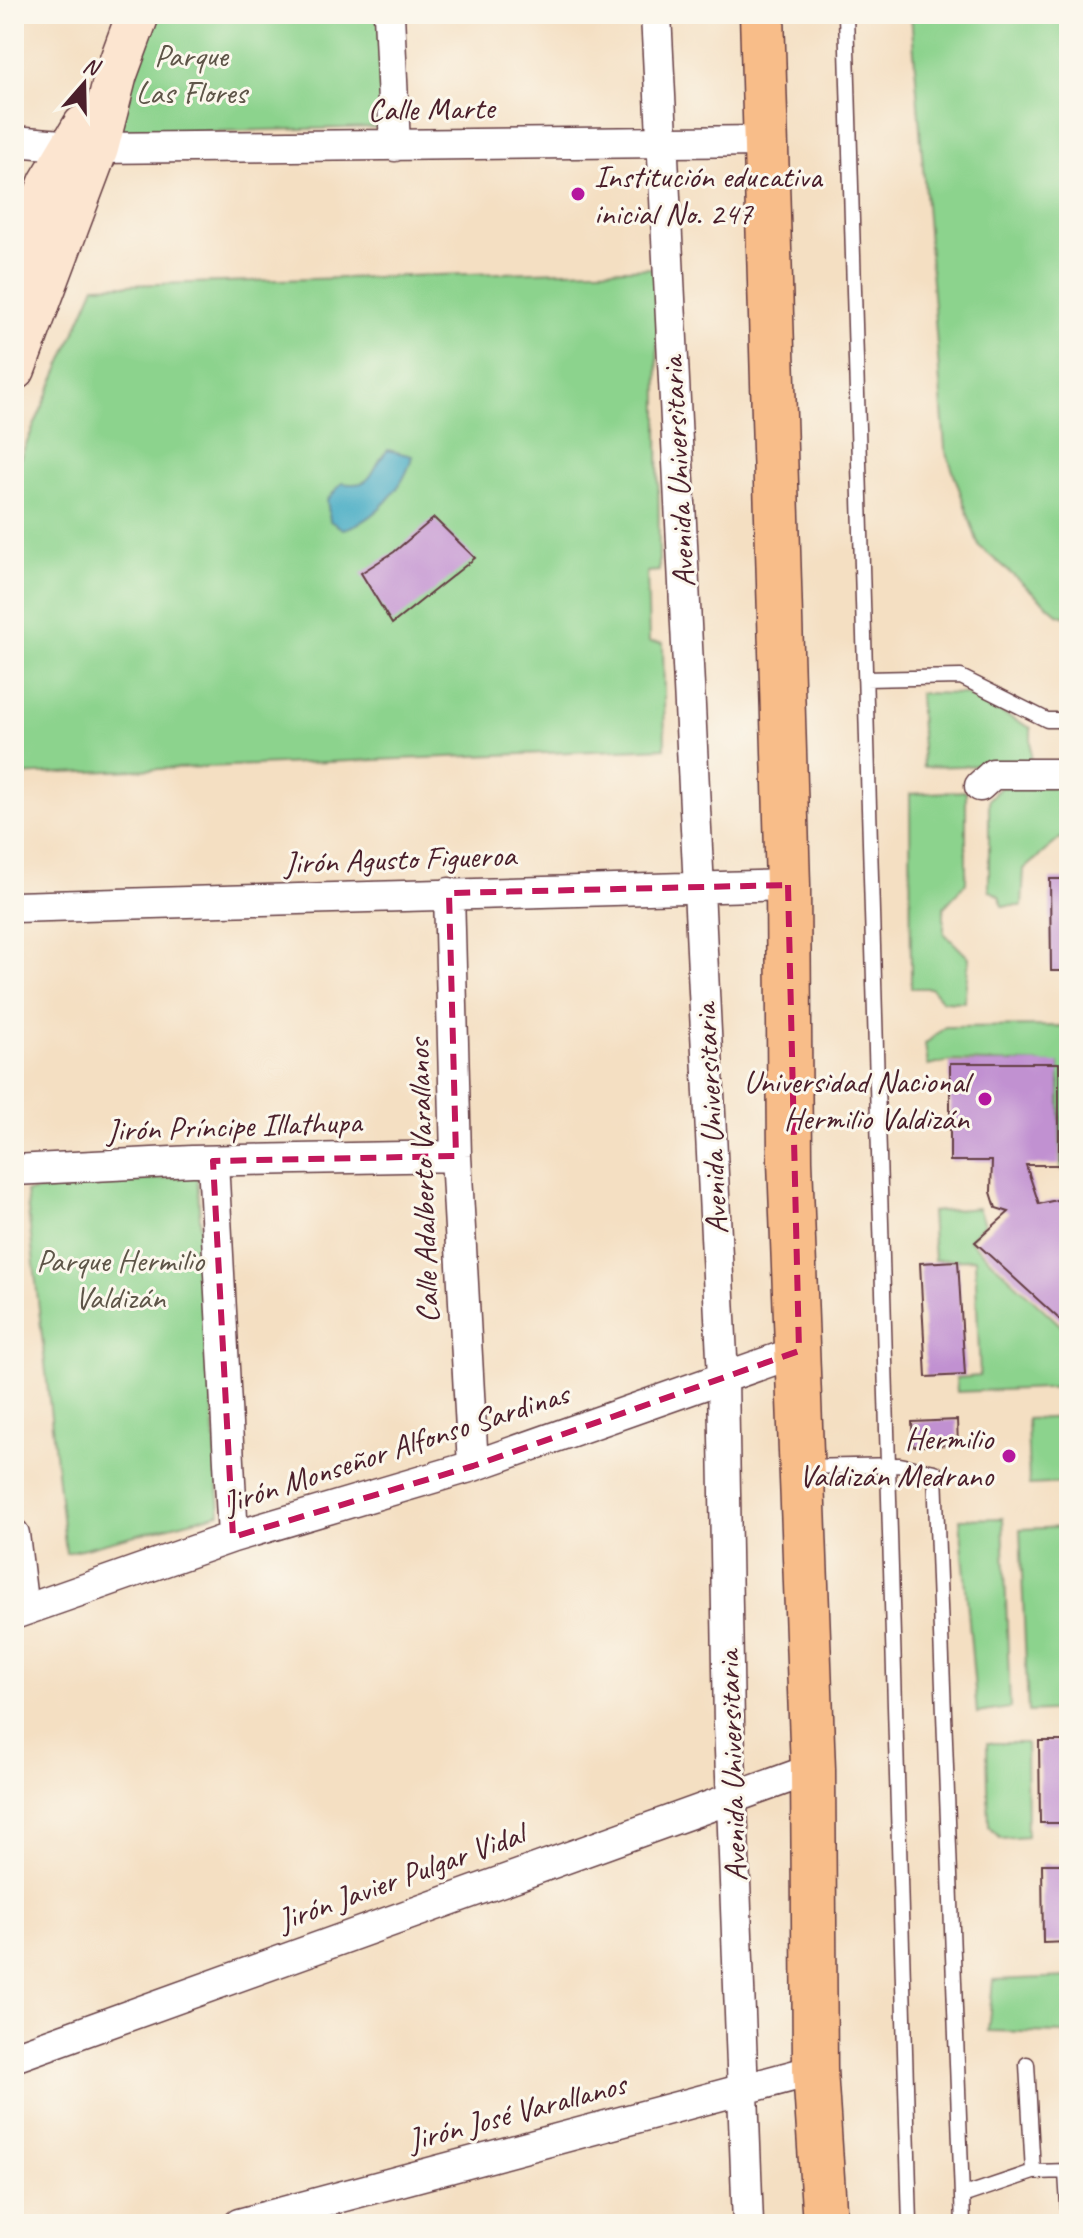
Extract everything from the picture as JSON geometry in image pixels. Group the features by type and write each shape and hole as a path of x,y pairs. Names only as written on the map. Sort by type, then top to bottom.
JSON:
{"highway":[{"path":"762,14 788,885 790,1161 813,1769 815,2070 828,2216"}],"street":[{"path":"14,369 85,147 138,14"},
{"path":"389,14 395,146"},
{"name":"Avenida Universitaria","path":"656,14 723,1378 729,1724 748,2224"},
{"name":"Calle Marte","path":"14,141 85,147 767,141"},
{"path":"14,274 50,183 85,147"},
{"path":"980,786 993,774 1069,774"},
{"name":"Jirón Agusto Figueroa","path":"14,907 788,885"},
{"name":"Calle Adalberto Varallanos","path":"449,893 456,1156 473,1466"},
{"name":"Jirón Príncipe Illathupa","path":"14,1170 213,1161 456,1156"},
{"path":"213,1161 233,1537"},
{"name":"Jirón Monseñor Alfonso Sardinas","path":"18,1612 233,1537 473,1466 799,1351"},
{"path":"14,1534 18,1612"},
{"name":"Jirón Javier Pulgar Vidal","path":"14,2057 813,1769"},
{"name":"Jirón José Varallanos","path":"239,2224 815,2070"}],"lane":[{"path":"846,14 885,1465 910,2224"},
{"path":"865,679 961,677 1047,720 1069,720"},
{"path":"803,1467 885,1465 935,1472 963,2224"},
{"path":"1027,2064 1033,2172"},
{"path":"962,2196 1033,2172 1068,2172 1069,2223"}],"highlighted area":[{"path":"788,885 799,1351 473,1466 233,1537 213,1161 456,1156 449,893"}],"green space":[{"name":"Parque Las Flores","path":"151,14 379,14 387,127 98,134"},
{"path":"911,14 1069,14 1069,618 1058,614 979,546 945,448"},
{"path":"657,268 659,571 647,572 649,642 663,643 665,748 14,775 14,472 95,286"},
{"path":"919,693 965,694 1031,728 1031,764 923,767"},
{"path":"1069,786 1069,831 1024,869 1022,906 1002,906 999,896 989,890 989,799 1001,787"},
{"path":"966,791 966,883 944,907 944,933 969,958 964,1002 942,1001 931,988 911,988 910,794"},
{"path":"1069,1026 1069,1171 1061,1170 1059,1064 951,1061 928,1066 925,1044 945,1027"},
{"name":"Parque Hermilio Valdizán","path":"197,1175 220,1513 66,1553 26,1192"},
{"path":"978,1208 984,1224 969,1240 1069,1333 1069,1387 957,1392 956,1378 980,1376 975,1259 934,1260 931,1212"},
{"path":"1069,1417 1069,1483 1029,1485 1027,1419"},
{"path":"1003,1518 1010,1708 977,1713 960,1519"},
{"path":"1069,1527 1069,1710 1028,1712 1020,1529"},
{"path":"987,1743 1026,1743 1027,1837 1001,1839 989,1827"},
{"path":"1069,1977 1069,2098 1065,2033 988,2031 993,1980"}],"water":[{"path":"388,450 412,456 395,491 376,511 354,525 343,529 330,521 327,500 342,483 367,480"}],"building":[{"path":"434,518 475,558 392,624 361,573 394,552"},
{"path":"1050,879 1069,879 1069,971 1051,971"},
{"path":"950,1063 1059,1063 1059,1165 1026,1165 1039,1204 1069,1197 1069,1328 975,1242 1009,1212 996,1208 991,1192 992,1161 950,1161"},
{"path":"958,1261 965,1375 926,1377 920,1263"},
{"path":"957,1420 958,1445 913,1446 912,1422"},
{"path":"1039,1741 1069,1741 1069,1823 1040,1823"},
{"path":"1042,1864 1069,1864 1069,1942 1043,1943"}],"place":[{"name":"Institución educativa inicial No. 247","path":"578,194"},
{"name":"Universidad Nacional Hermilio Valdizán","path":"985,1099"},
{"name":"Hermilio Valdizán Medrano","path":"1009,1456"}]}
